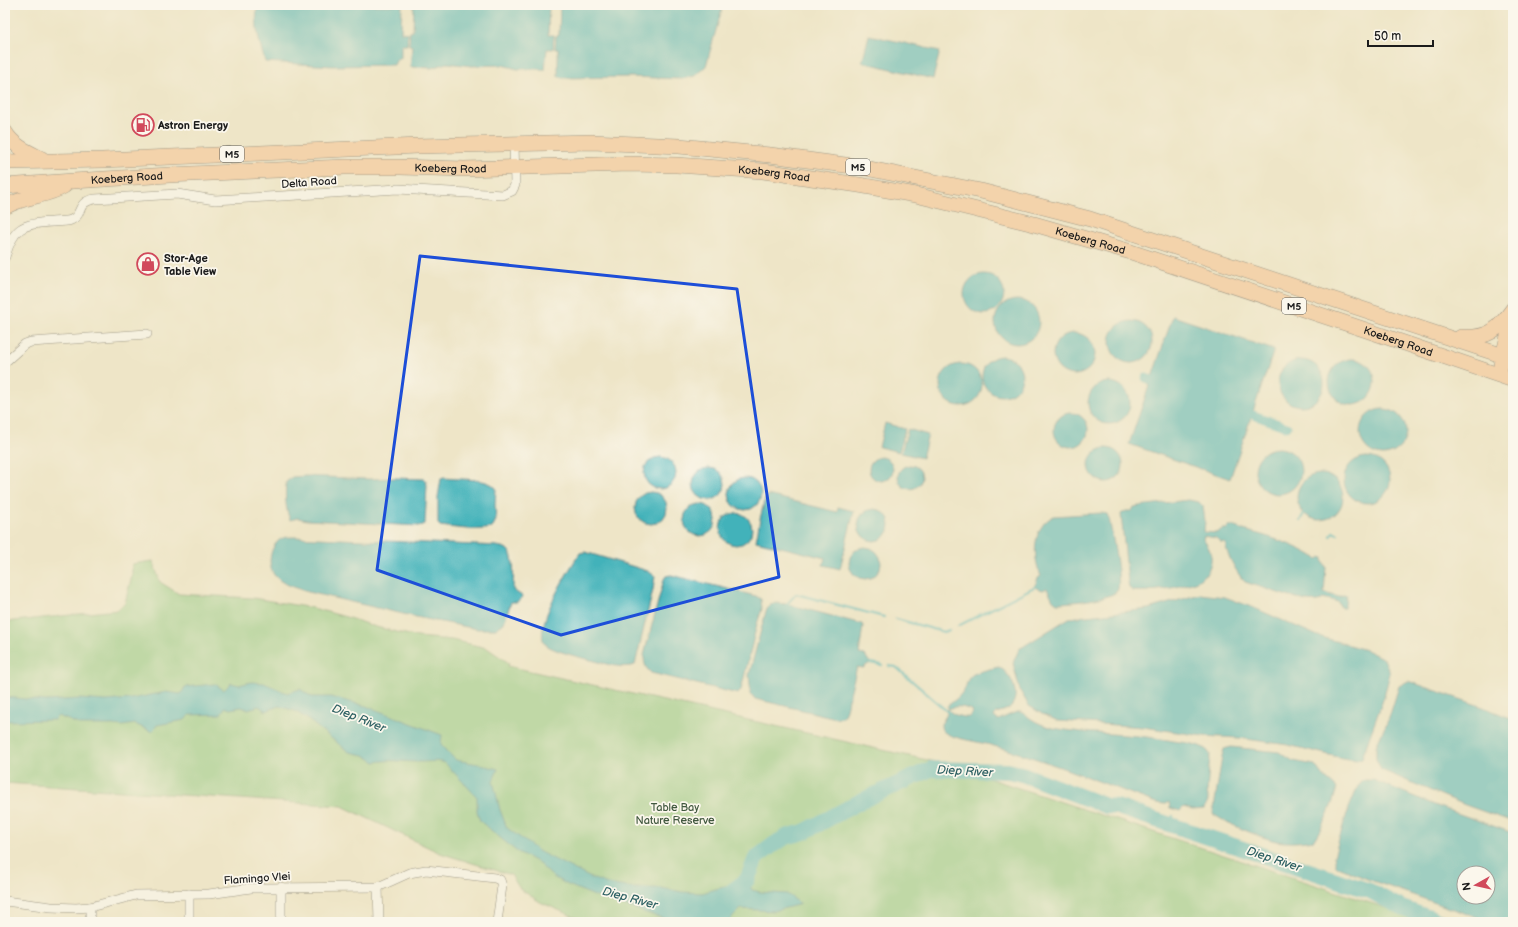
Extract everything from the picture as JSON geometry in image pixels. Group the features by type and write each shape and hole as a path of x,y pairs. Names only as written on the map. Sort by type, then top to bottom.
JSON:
{"main road":[{"path":"5,132 9,139 19,147 46,161"},
{"name":"Koeberg Road","path":"5,162 514,143 592,142 679,146 770,154 860,167 981,191 1090,219 1508,357"},
{"name":"Koeberg Road","path":"5,186 73,180 344,167 464,169 630,164 678,165 763,171 916,195 1020,220 1098,242 1509,377"},
{"path":"5,207 15,202 56,190 73,180"},
{"path":"1444,335 1470,338 1489,334 1500,326 1513,309"},
{"path":"1509,377 1508,357 1513,315"}],"street":[{"name":"Delta Road","path":"5,257 13,235 24,227 34,223 69,221 75,218 83,204 89,200 177,194 215,200 398,190 503,195 510,192 513,188 515,178 514,143"},
{"path":"6,359 25,344 31,342 147,334"},
{"name":"Flamingo Vlei","path":"5,901 51,907 90,907 136,895 209,894 251,888 281,887 378,887 409,873 426,870 495,878 500,880 502,888 497,922"},
{"path":"281,887 281,922"},
{"path":"378,887 379,922"},
{"path":"189,894 189,922"},
{"path":"90,907 90,922"}],"highlighted area":[{"path":"420,256 737,289 779,577 561,635 377,570"}],"green space":[{"name":"Table Bay Nature Reserve","path":"153,561 160,582 179,594 253,598 313,608 376,627 418,637 452,640 487,648 509,663 508,666 945,764 1429,922 590,922 540,902 520,889 511,875 440,853 342,806 5,783 5,622 117,610 125,603 132,575 132,564"}],"water":[{"path":"258,5 402,5 401,32 408,33 407,45 401,45 401,58 397,59 394,65 333,66 265,62 259,41 256,19"},
{"path":"414,5 549,5 548,35 554,35 553,49 547,49 545,70 517,69 502,65 472,66 447,63 432,68 410,67 412,46 409,45 410,32 413,31"},
{"path":"560,5 723,5 706,66 695,76 682,79 631,77 562,78 558,76 558,49 555,49 556,36 559,35"},
{"path":"869,35 940,51 933,79 862,62"},
{"path":"984,274 998,280 1004,294 998,308 984,314 970,308 964,294 970,280"},
{"path":"1017,300 1029,304 1035,310 1039,322 1035,334 1029,340 1017,344 1005,340 999,334 995,322 999,310 1005,304"},
{"path":"1173,316 1274,350 1230,479 1129,444"},
{"path":"1131,321 1146,327 1152,342 1146,357 1131,363 1116,357 1110,342 1116,327"},
{"path":"1074,333 1089,339 1095,354 1089,369 1074,375 1059,369 1053,354 1059,339"},
{"path":"1006,356 1013,359 1019,365 1022,376 1021,384 1013,393 1006,396 998,396 991,393 983,384 982,372 985,365 994,357"},
{"path":"1352,359 1365,363 1371,369 1375,382 1371,395 1365,401 1352,405 1339,401 1333,395 1329,382 1333,369 1339,363"},
{"path":"1301,360 1314,364 1320,370 1324,383 1320,396 1314,402 1301,406 1288,402 1282,396 1278,383 1282,370 1288,364"},
{"path":"957,364 965,364 976,370 982,381 982,389 976,400 965,406 957,406 946,400 940,389 940,381 946,370"},
{"path":"1109,382 1124,388 1130,403 1124,418 1109,424 1094,418 1088,403 1094,388"},
{"path":"1383,409 1396,413 1402,419 1406,432 1402,445 1396,451 1383,455 1370,451 1364,445 1360,432 1364,419 1370,413"},
{"path":"1068,413 1074,413 1078,414 1085,420 1088,430 1087,437 1081,444 1074,447 1068,447 1064,446 1057,440 1054,433 1054,427 1055,423 1061,416"},
{"path":"885,423 905,429 899,452 879,447"},
{"path":"908,429 928,435 922,458 901,453"},
{"path":"1103,448 1109,448 1113,449 1120,455 1123,465 1122,472 1116,479 1109,482 1103,482 1099,481 1092,475 1089,468 1089,462 1090,458 1096,451"},
{"path":"1278,448 1291,452 1297,458 1301,471 1297,484 1291,490 1278,494 1265,490 1259,484 1255,471 1259,458 1265,452"},
{"path":"657,457 663,457 673,464 676,473 675,479 669,486 663,489 657,489 647,482 644,476 644,470 651,460"},
{"path":"881,457 890,460 893,469 890,478 881,481 872,478 869,469 872,460"},
{"path":"1367,457 1380,461 1386,467 1390,480 1386,493 1380,499 1367,503 1354,499 1348,493 1344,480 1348,467 1354,461"},
{"path":"910,465 919,468 922,477 919,486 910,489 901,486 898,477 901,468"},
{"path":"706,468 712,468 722,475 725,484 724,490 718,497 712,500 706,500 696,493 693,487 693,481 700,471"},
{"path":"1320,474 1333,478 1339,484 1343,497 1339,510 1333,516 1320,520 1307,516 1301,510 1297,497 1301,484 1307,478"},
{"path":"305,476 369,479 423,479 426,481 427,485 425,524 420,526 307,520 298,518 290,520 287,511 286,482 292,477"},
{"path":"742,478 748,478 758,485 761,494 760,500 754,507 748,510 742,510 732,503 729,497 729,491 736,481"},
{"path":"441,479 486,482 492,484 496,488 496,520 492,528 466,529 440,526 438,524 438,497"},
{"path":"648,492 654,492 664,499 667,508 666,514 660,521 654,524 648,524 638,517 635,511 635,505 642,495"},
{"path":"768,495 837,512 838,507 854,511 840,569 823,565 825,558 756,541 765,499 767,499"},
{"path":"1188,500 1199,502 1203,506 1205,521 1204,532 1217,533 1222,529 1227,529 1228,526 1233,526 1290,545 1308,553 1317,560 1320,557 1323,558 1326,567 1324,593 1339,597 1347,595 1344,608 1341,608 1338,602 1323,598 1322,600 1318,601 1304,600 1290,597 1245,582 1232,564 1227,552 1226,543 1220,542 1216,538 1204,536 1203,539 1211,553 1211,562 1206,575 1197,581 1175,587 1147,591 1133,591 1129,588 1128,582 1121,514 1126,511 1132,511 1134,507"},
{"path":"697,504 703,504 713,511 716,520 715,526 709,533 703,536 697,536 687,529 684,523 684,517 691,507"},
{"path":"871,509 877,509 887,516 890,525 889,531 883,538 877,541 871,541 861,534 858,528 858,522 865,512"},
{"path":"733,513 739,513 749,520 752,529 751,535 745,542 739,545 733,545 723,538 720,532 720,526 727,516"},
{"path":"1101,513 1107,514 1109,518 1118,568 1119,578 1117,591 1113,594 1098,598 1057,603 1053,600 1047,588 1043,590 1036,588 1035,585 1038,578 1041,576 1035,551 1038,534 1041,527 1054,516"},
{"path":"295,537 503,547 510,552 512,557 513,590 522,596 517,602 511,602 504,623 496,629 477,629 416,617 308,592 282,582 272,572 270,561 272,550 275,545 283,538"},
{"path":"862,547 868,547 878,554 881,563 880,569 874,576 868,579 862,579 852,572 849,566 849,560 856,550"},
{"path":"585,552 648,571 655,576 635,665 623,667 611,665 565,653 546,645 542,638 547,613 561,584 580,553"},
{"path":"671,575 756,596 761,599 762,609 741,690 738,694 651,673 646,667 644,655 664,579 666,576"},
{"path":"1200,594 1225,597 1252,607 1318,636 1366,650 1384,659 1390,673 1384,697 1362,758 1357,760 1342,758 1288,745 1239,738 1203,736 1143,727 1058,721 1029,706 1020,691 1013,663 1019,649 1069,618 1148,609"},
{"path":"774,603 787,604 862,624 859,654 865,655 870,663 863,668 857,667 845,713 842,717 836,718 755,699 751,694 749,675 766,611 769,606"},
{"path":"999,667 1004,670 1012,680 1015,699 1008,709 996,713 994,717 998,720 1021,712 1038,723 1053,728 1154,738 1197,745 1207,750 1210,754 1207,792 1208,799 1204,809 1192,810 1184,807 1180,811 1170,808 1169,802 1165,804 1156,803 1035,758 954,737 943,731 941,724 947,714 946,711 948,709 952,713 961,716 970,717 972,714 971,710 966,708 957,707 949,709 947,706 962,692 970,677 977,673"},
{"path":"1408,681 1513,719 1513,822 1465,805 1381,770 1376,759 1376,746 1389,718 1399,686"},
{"path":"251,682 264,683 287,693 300,689 312,697 331,697 366,706 442,735 441,744 456,760 498,769 493,781 500,810 507,828 540,852 591,878 608,884 633,888 661,888 683,892 702,893 747,880 752,890 787,894 801,904 774,911 741,909 728,922 674,922 597,897 553,877 537,862 516,851 480,821 477,811 477,797 445,763 436,761 375,762 364,755 349,752 295,711 279,706 266,711 259,706 248,709 241,707 230,709 225,707 221,714 189,715 185,720 157,725 152,732 135,724 122,726 81,725 58,716 54,720 5,721 5,697 46,701 79,699 106,701 131,699 166,692 181,694 185,687 215,684 224,690 231,683 239,685"},
{"path":"1231,747 1279,752 1293,761 1315,765 1322,775 1337,788 1333,802 1314,840 1295,842 1276,841 1244,830 1213,814 1224,749"},
{"path":"1364,780 1374,780 1437,806 1513,833 1513,922 1490,922 1367,879 1336,866 1334,856 1347,813 1358,786"}],"waterway":[{"path":"1146,378 1162,384"},
{"path":"1242,411 1287,427"},
{"path":"1300,521 1304,513"},
{"path":"1331,536 1333,532 1338,534"},
{"path":"958,626 1036,586"},
{"path":"787,604 796,594 884,617"},
{"path":"896,619 944,632 949,630"},
{"path":"870,663 882,665"},
{"path":"889,666 896,667 949,713"},
{"name":"Diep River","path":"731,892 747,880 756,858 786,837 804,832 861,801 931,769 1008,771 1022,774 1106,806 1117,807 1370,891 1402,908 1441,922"},
{"path":"1172,825 1173,816"}],"place":[{"name":"Astron Energy","path":"143,125"},
{"name":"Stor-Age Table View","path":"148,264"}]}
